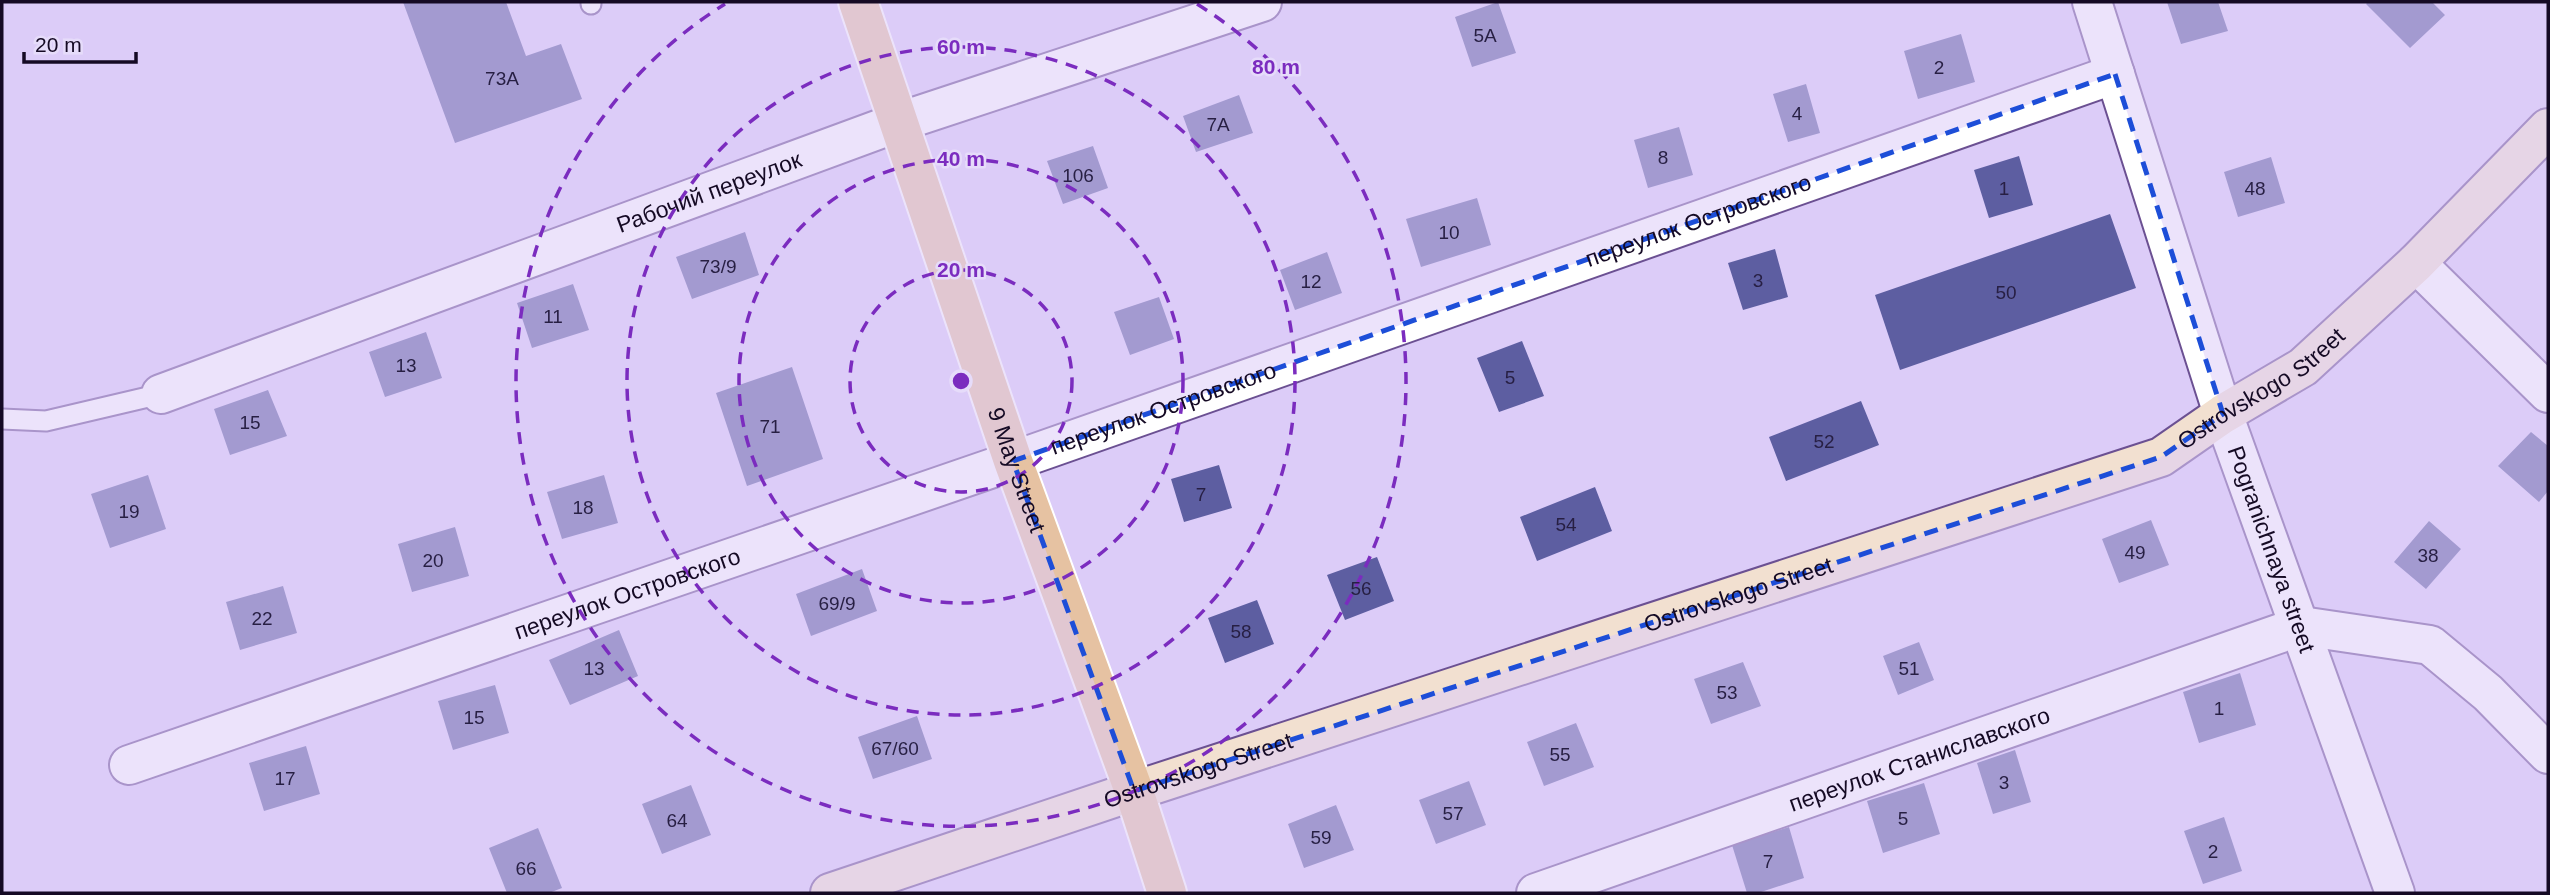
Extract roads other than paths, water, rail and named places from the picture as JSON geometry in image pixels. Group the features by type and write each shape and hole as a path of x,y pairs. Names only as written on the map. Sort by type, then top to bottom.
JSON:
{"main road":[{"name":"9 May Street","path":"858,2 1013,461 1134,791 1167,893"},
{"name":"Ostrovskogo Street","path":"830,893 1134,791 2161,457 2223,414 2303,366 2416,263 2548,128"}],"street":[{"name":"Рабочий переулок","path":"160,394 898,122 1262,2"},
{"name":"Pogranichnaya street","path":"2092,2 2223,414 2395,893"},
{"name":"переулок Островского","path":"130,765 1013,461 2115,74"},
{"path":"2416,263 2548,393"},
{"path":"2301,626 2430,645 2488,693 2548,754"},
{"name":"переулок Станиславского","path":"1536,893 2301,626"}],"lane":[{"path":"2,419 46,421 160,394"}]}
